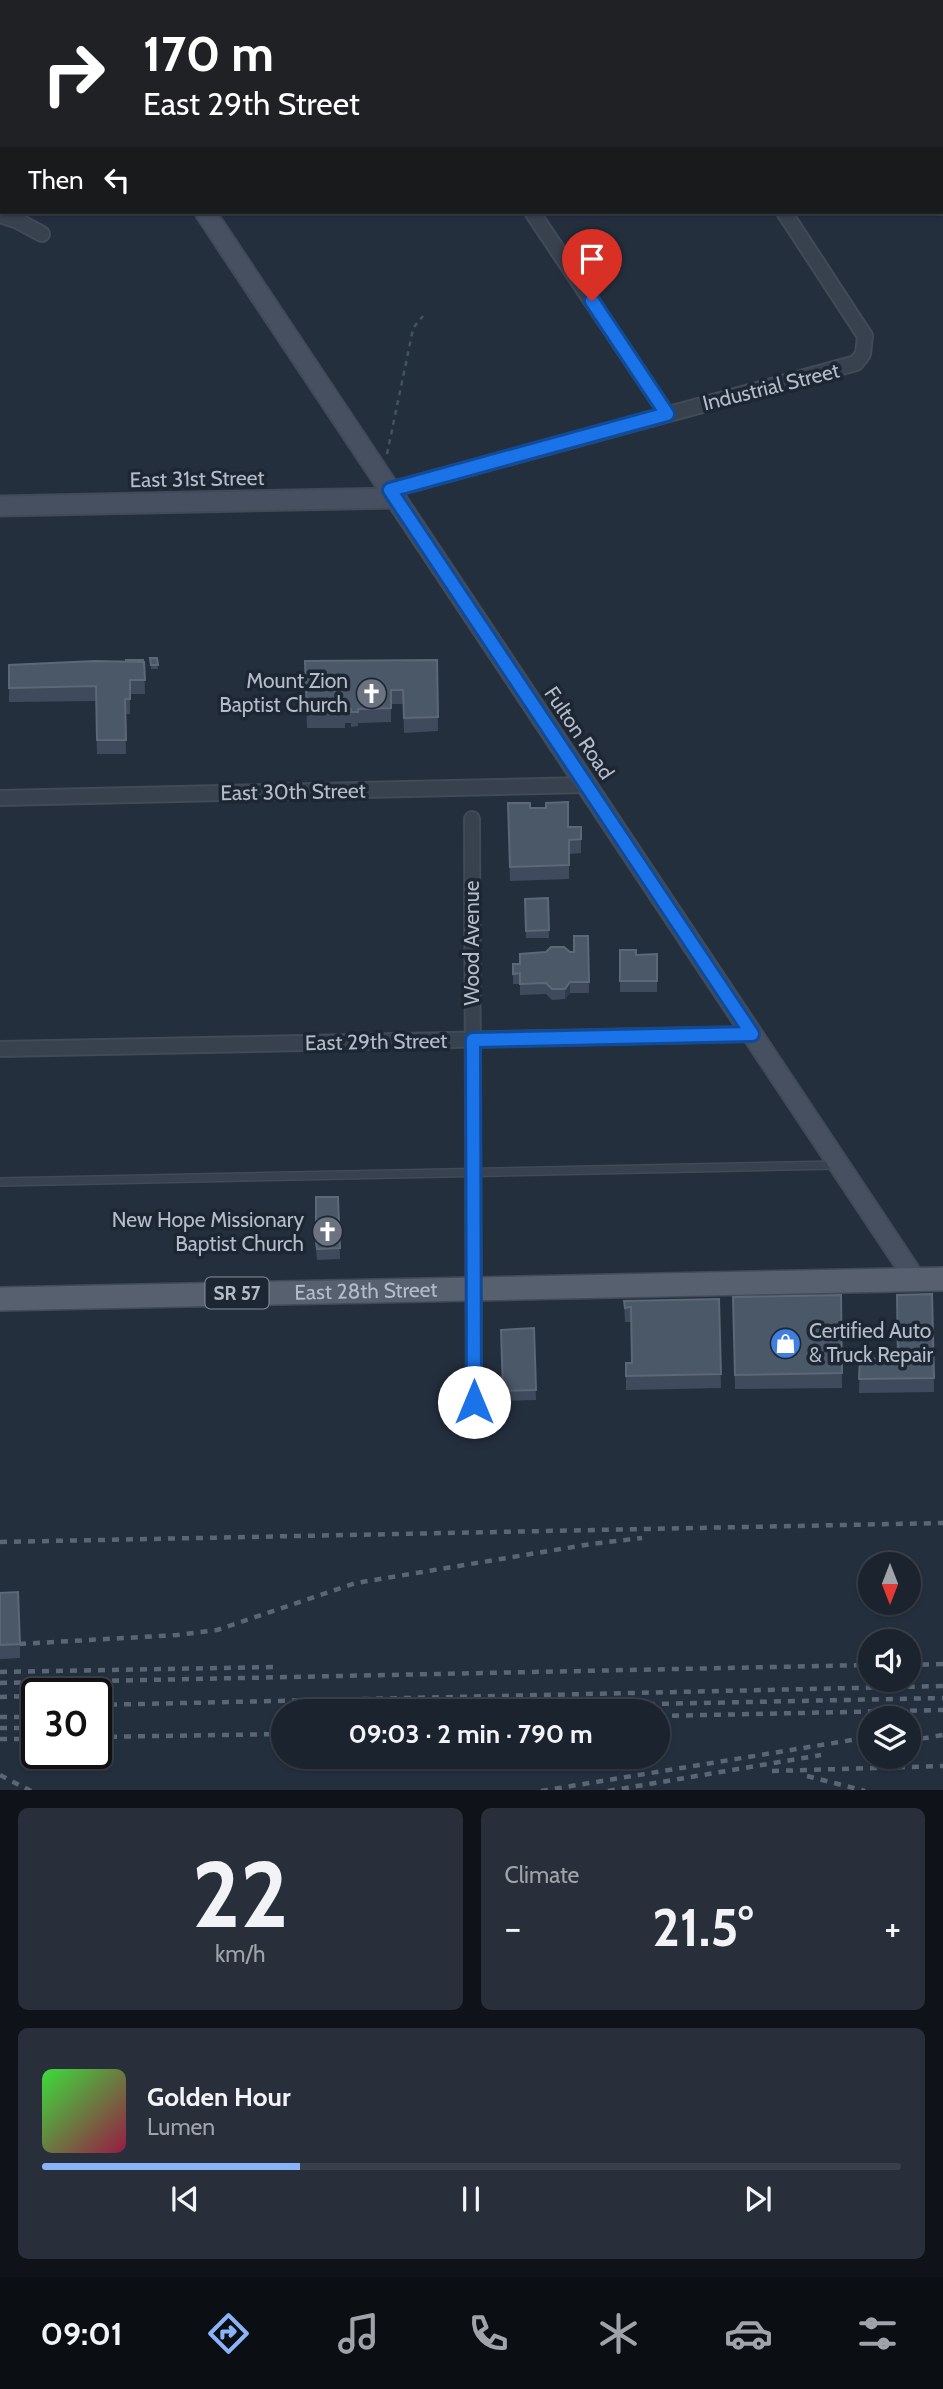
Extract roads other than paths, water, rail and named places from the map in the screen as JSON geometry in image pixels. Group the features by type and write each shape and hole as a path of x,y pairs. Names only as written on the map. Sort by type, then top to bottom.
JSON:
{"main road":[{"name":"East 28th Street","path":"0,1298 943,1279"}],"street":[{"name":"Fulton Road","path":"206,214 915,1279"},
{"path":"533,214 667,414"},
{"name":"Industrial Street","path":"393,494 667,414 856,363 863,354 866,336 785,214"},
{"path":"0,215 18,221 41,234"},
{"name":"East 31st Street","path":"0,506 393,494"},
{"name":"East 30th Street","path":"0,798 587,785"},
{"name":"Wood Avenue","path":"471,819 474,1402"},
{"name":"East 29th Street","path":"0,1049 752,1034"}],"lane":[{"path":"0,1182 840,1165"}],"railway":[{"path":"0,1542 943,1523"},
{"path":"19,1644 177,1635 217,1630 356,1583 642,1538"},
{"path":"921,1665 943,1664"},
{"path":"0,1683 858,1665"},
{"path":"0,1672 273,1667"},
{"path":"112,1705 943,1686"},
{"path":"0,1697 21,1696"},
{"path":"670,1704 943,1698"},
{"path":"670,1716 943,1710"},
{"path":"0,1717 21,1717"},
{"path":"0,1728 21,1728"},
{"path":"112,1737 271,1734"},
{"path":"921,1739 943,1735"},
{"path":"0,1739 21,1739"},
{"path":"547,1790 858,1739"},
{"path":"614,1790 821,1755"},
{"path":"772,1771 943,1766"},
{"path":"0,1775 29,1790"},
{"path":"807,1776 861,1790"}],"place":[{"name":"Mount Zion Baptist Church","path":"371,693"},
{"name":"New Hope Missionary Baptist Church","path":"327,1232"},
{"name":"Certified Auto & Truck Repair","path":"786,1343"}]}
